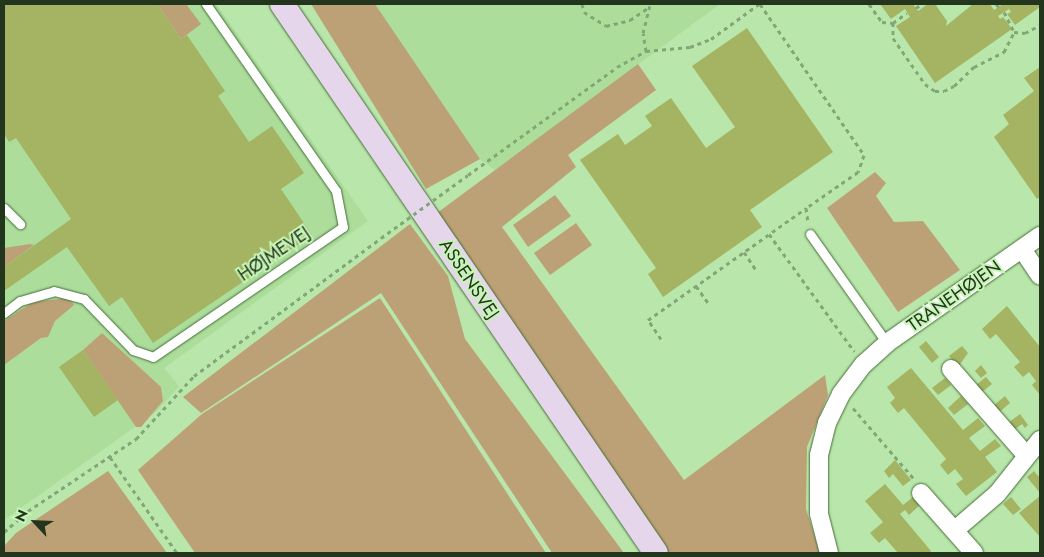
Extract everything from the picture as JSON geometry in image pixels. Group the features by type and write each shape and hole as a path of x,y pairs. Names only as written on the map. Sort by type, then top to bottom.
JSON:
{"main road":[{"name":"ASSENSVEJ","path":"282,4 656,553"}],"street":[{"name":"TRANEHØJEN","path":"829,553 819,514 819,455 827,422 841,394 864,364 886,343 1040,236"},
{"path":"1022,249 1040,276"},
{"path":"951,369 1026,455"},
{"path":"954,530 998,494 1015,474 1026,455 1040,440"},
{"path":"921,493 974,553"}],"lane":[{"name":"HØJMEVEJ","path":"4,313 20,301 54,291 84,299 133,350 152,357 343,226 336,191 206,4"},
{"path":"4,208 20,224"},
{"path":"810,234 886,343"}],"path":[{"path":"582,4 584,12 606,26 630,20 648,8"},
{"path":"646,51 643,33 650,4"},
{"path":"4,532 28,511 136,439 194,376 617,67 646,51 690,46 711,39 760,4 864,155 858,172 648,320 661,339"},
{"path":"869,4 882,22 893,23 908,13"},
{"path":"916,8 922,4"},
{"path":"1004,12 1014,32"},
{"path":"893,23 893,38 925,84 935,91 944,91 954,86 974,67 1004,52 1014,32"},
{"path":"1014,32 1025,33 1040,25"},
{"path":"806,208 810,234"},
{"path":"769,234 864,364"},
{"path":"744,252 757,271"},
{"path":"696,286 709,304"},
{"path":"841,394 917,482 921,493"},
{"path":"110,457 177,553"}],"shaded area":[{"path":"4,4 216,4 368,221 164,368 179,386 156,412 4,520"},
{"path":"157,4 186,4 201,24 181,39"},
{"path":"311,4 375,4 480,159 426,189"},
{"path":"375,4 720,4 495,170 480,159"},
{"path":"638,64 656,90 568,155 576,167 502,227 684,480 825,375 828,395 807,447 806,509 820,553 667,553 437,213"},
{"path":"875,172 886,183 876,196 894,222 923,221 960,270 898,312 827,208"},
{"path":"555,195 571,216 528,247 513,225"},
{"path":"576,223 592,245 550,275 534,253"},
{"path":"410,224 448,276 465,339 624,553 552,553 381,293 201,413 183,397"},
{"path":"34,245 4,267 4,248"},
{"path":"69,298 74,305 55,321 48,337 41,338 4,365 4,321 33,302"},
{"path":"380,298 546,553 195,553 138,470 202,414"},
{"path":"102,333 161,387 163,401 141,427 136,427 83,350"},
{"path":"108,471 167,553 4,553 4,546 16,533"}],"building":[{"path":"4,4 157,4 181,39 187,35 225,91 218,96 249,142 272,126 304,173 281,189 312,235 153,343 122,297 109,306 67,247 4,291 4,267 71,219 16,138 9,142 4,134"},
{"path":"880,4 913,4 918,11 928,4 935,4 947,21 946,26 973,4 990,4 994,10 1003,4 1040,4 1040,7 1015,25 1007,14 1011,12 1009,9 998,16 1000,19 1003,17 1012,29 935,83 896,26 910,17 905,9 891,19"},
{"path":"747,28 833,152 750,210 762,227 663,297 648,274 656,268 580,160 618,134 625,145 652,126 645,116 671,98 706,148 735,127 692,66"},
{"path":"1040,67 1040,197 1037,199 994,137 1009,124 1003,115 1034,91 1024,78"},
{"path":"1007,306 1040,347 1040,395 1032,385 1036,381 1029,372 1023,377 1014,367 1020,362 996,334 990,339 982,329"},
{"path":"926,341 939,357 932,363 919,347"},
{"path":"962,346 968,353 958,367 949,356"},
{"path":"83,350 118,400 94,417 59,367"},
{"path":"981,365 987,373 981,378 975,371"},
{"path":"911,368 963,430 978,418 985,426 969,438 980,451 995,439 1001,446 985,457 997,472 966,496 956,484 963,479 955,469 948,475 940,465 946,459 904,408 898,413 890,403 895,398 887,387"},
{"path":"986,377 992,384 982,392 976,385"},
{"path":"945,378 951,385 938,395 932,388"},
{"path":"961,396 968,404 954,415 948,408"},
{"path":"1005,396 1010,403 998,413 993,406"},
{"path":"1020,414 1028,425 1025,428 1022,424 1014,430 1008,423"},
{"path":"895,460 911,480 903,486 893,474 889,478 884,471"},
{"path":"1034,471 1040,478 1040,493 1027,477"},
{"path":"885,484 903,505 913,497 920,505 909,515 905,510 900,514 931,551 929,553 898,553 885,538 879,543 870,533 883,522 865,501"},
{"path":"1040,496 1040,537 1019,513"},
{"path":"1011,497 1021,509 1013,515 1003,504"}]}
